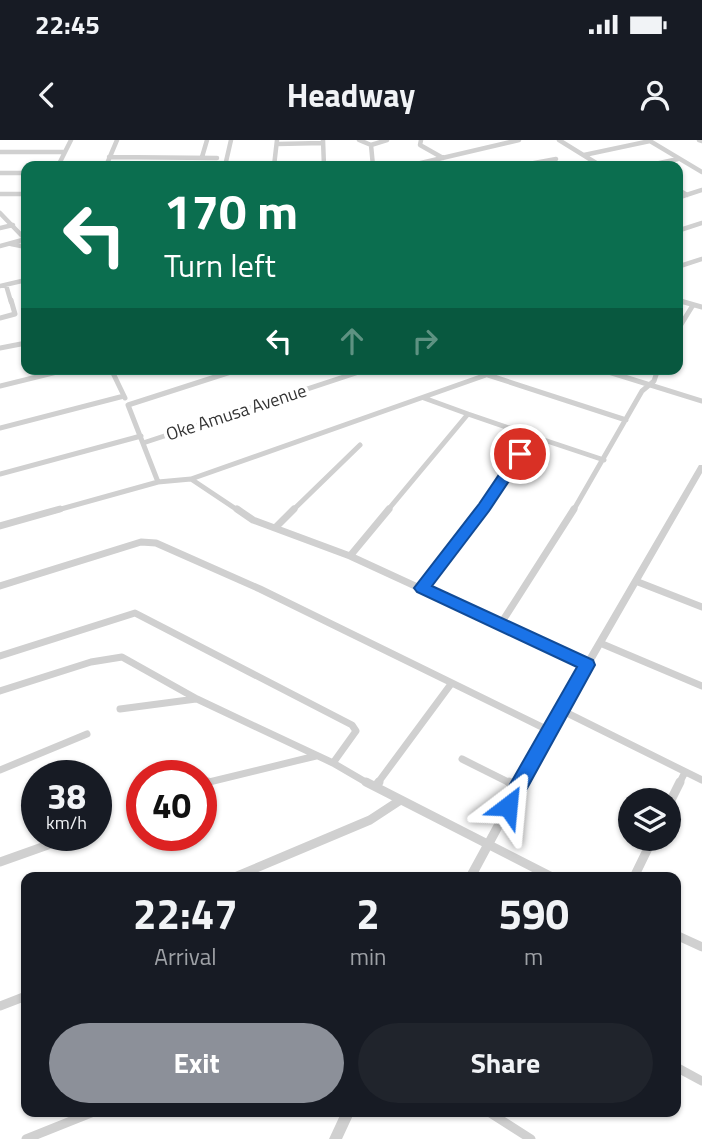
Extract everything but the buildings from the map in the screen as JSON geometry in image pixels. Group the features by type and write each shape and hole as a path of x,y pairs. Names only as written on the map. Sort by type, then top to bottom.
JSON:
{"street":[{"path":"60,161 71,140"},
{"path":"108,161 117,140"},
{"path":"202,157 207,140"},
{"path":"226,161 231,140"},
{"path":"359,140 371,145 387,140"},
{"path":"423,140 420,145 444,159"},
{"path":"492,140 500,145"},
{"path":"434,161 519,140"},
{"path":"559,140 593,161"},
{"path":"584,155 652,140 682,161"},
{"path":"275,161 277,142 323,141 324,161"},
{"path":"371,145 373,161"},
{"path":"0,152 65,152"},
{"path":"110,157 217,158"},
{"path":"545,161 556,159"},
{"path":"669,161 678,159"},
{"path":"683,162 702,172"},
{"path":"0,173 21,173"},
{"path":"683,196 702,190"},
{"path":"683,193 687,195"},
{"path":"0,194 21,194"},
{"path":"0,213 21,234"},
{"path":"683,229 702,223"},
{"path":"0,228 13,225"},
{"path":"0,246 21,238"},
{"path":"10,244 21,246"},
{"path":"683,265 702,259"},
{"path":"0,318 15,314 3,285 21,281"},
{"path":"683,302 702,307"},
{"path":"683,321 693,304"},
{"path":"0,348 21,343"},
{"path":"0,386 45,375"},
{"path":"114,375 158,482"},
{"path":"128,405 221,375"},
{"name":"Oke Amusa Avenue","path":"0,474 142,440 349,375"},
{"path":"0,526 158,482 191,479 488,375 626,420"},
{"path":"618,375 702,401"},
{"path":"500,625 604,460 642,391 655,375"},
{"path":"0,428 124,396"},
{"path":"423,398 604,460"},
{"path":"350,556 467,414"},
{"path":"422,588 484,508 532,436"},
{"path":"276,527 360,445"},
{"path":"473,872 561,710 638,582 702,467"},
{"path":"191,479 246,516 350,556 587,665"},
{"path":"0,586 141,542 156,543 260,589 550,731"},
{"path":"638,582 702,607"},
{"path":"0,656 135,614 352,725 356,731 333,764"},
{"path":"600,643 702,686"},
{"path":"0,691 91,662 122,657 197,699 333,764 399,801 542,872"},
{"path":"376,786 451,684"},
{"path":"120,709 197,699"},
{"path":"561,710 702,780"},
{"path":"0,770 87,734"},
{"path":"217,779 316,756"},
{"path":"462,759 518,788"},
{"path":"677,788 685,772"},
{"path":"247,872 370,820 399,801"},
{"path":"0,862 31,851"},
{"path":"636,872 647,851"},
{"path":"681,937 702,947"},
{"path":"0,1006 21,998"},
{"path":"681,1070 702,1081"},
{"path":"26,1139 81,1117"},
{"path":"335,1139 346,1117"},
{"path":"496,1117 531,1139"}],"route":[{"path":"508,806 587,665 422,588 484,508 520,454"}]}
